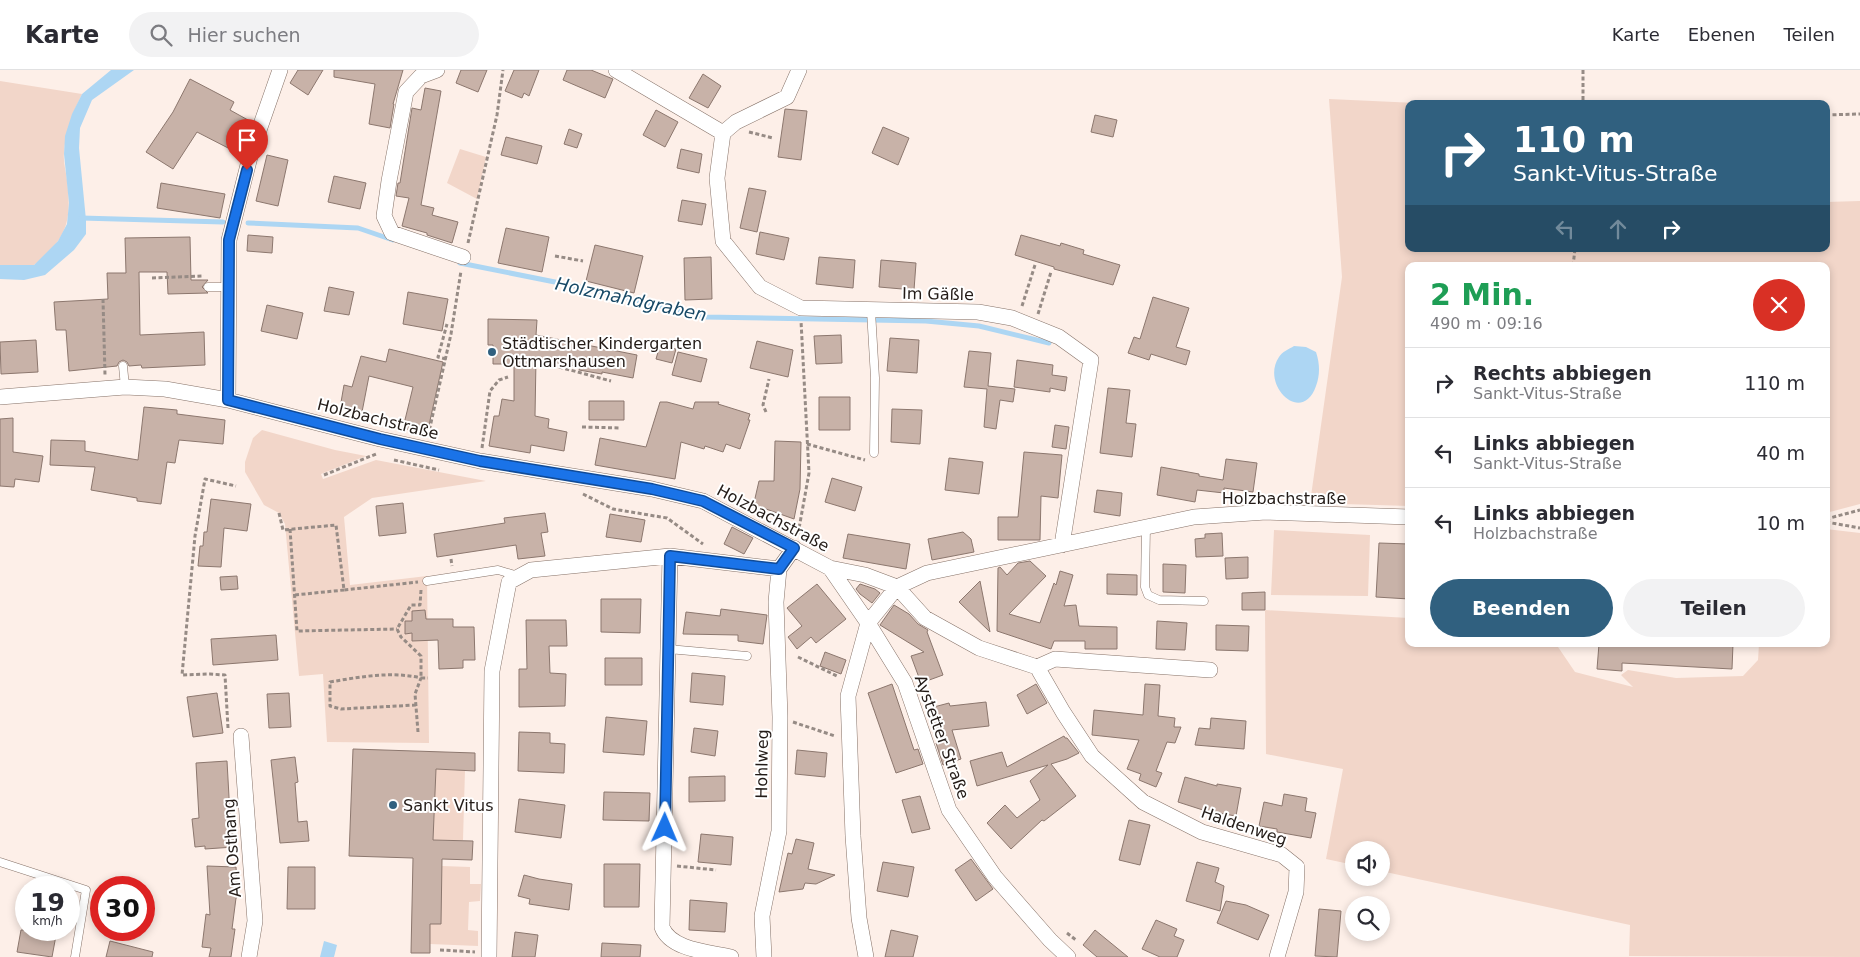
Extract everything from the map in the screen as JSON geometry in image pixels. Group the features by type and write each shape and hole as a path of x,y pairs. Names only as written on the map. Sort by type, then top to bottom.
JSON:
{"street":[{"path":"228,400 229,240 252,153 280,70"},
{"path":"437,70 421,76 406,92 384,216 392,233 463,257"},
{"path":"616,70 723,133 736,122 787,97 799,70"},
{"name":"Im Gäßle","path":"723,133 717,178 723,241 760,287 801,308 978,312 1017,320 1060,336 1091,360 1062,545"},
{"name":"Holzbachstraße","path":"0,397 105,388 165,388 228,400 380,439 480,461 652,489 703,501 830,568 864,575 897,587 927,573 1194,517 1266,512 1405,517"},
{"path":"489,955 492,671 509,582 531,570 670,556 779,569 794,548"},
{"path":"670,556 662,928 672,942 731,957"},
{"name":"Aystetter Straße","path":"830,568 868,623 905,683 949,810 995,877 1050,940 1068,957"},
{"name":"Hohlweg","path":"764,957 762,916 779,831 780,717 776,602 779,569"},
{"path":"866,957 859,918 853,836 848,696 868,623 897,587 926,618 979,648 1037,667 1055,659 1210,670"},
{"name":"Haldenweg","path":"1037,667 1063,712 1092,756 1143,802 1202,832 1282,855 1297,867 1296,892 1277,957"},
{"name":"Am Osthang","path":"241,736 255,921 249,957"}],"lane":[{"path":"210,287 229,287"},
{"path":"871,311 875,378 874,453"},
{"path":"123,366 125,387"},
{"path":"1146,526 1145,587 1148,595 1159,600 1204,601"},
{"path":"427,581 498,570 520,576"},
{"path":"668,649 747,656"},
{"path":"0,862 86,890 75,957"}],"path":[{"path":"463,257 470,239 491,144 497,115 502,70"},
{"path":"1582,70 1583,100"},
{"path":"1830,115 1860,114"},
{"path":"555,256 583,261"},
{"path":"1017,320 1035,265"},
{"path":"1034,327 1051,272"},
{"path":"152,278 210,275 210,287"},
{"path":"426,449 446,359 460,279"},
{"path":"103,300 105,388"},
{"path":"794,548 809,473 801,308"},
{"path":"446,359 438,357 447,324"},
{"path":"559,367 611,381"},
{"path":"480,461 490,391 499,380 508,377"},
{"path":"766,412 763,405 769,379"},
{"path":"582,427 622,428"},
{"path":"807,444 873,462 874,453"},
{"path":"324,475 376,455"},
{"path":"564,476 569,487 612,509 667,518 703,543 703,560"},
{"path":"236,486 205,479 195,536 182,675 225,675 228,730 241,736"},
{"path":"1830,519 1860,510"},
{"path":"279,513 283,530 336,526 344,590"},
{"path":"1830,521 1860,528"},
{"path":"290,529 298,631 397,629"},
{"path":"295,595 421,582 420,605 411,605 397,629"},
{"path":"397,629 401,637 421,656 421,678 415,694 418,732"},
{"path":"798,657 852,683"},
{"path":"416,705 341,709 330,706 330,682 390,675 428,678"},
{"path":"780,717 849,742"},
{"path":"664,864 716,870"},
{"path":"440,950 489,955"}],"shaded area":[{"path":"0,81 82,94 70,123 65,145 64,160 69,207 65,228 54,246 34,265 0,265"},
{"path":"1329,99 1405,102 1405,252 1830,252 1830,202 1860,201 1860,504 1830,512 1830,262 1405,262 1405,506 1310,503 1342,277"},
{"path":"460,149 486,157 477,199 447,183"},
{"path":"262,430 335,450 366,456 321,474 323,479 376,460 486,481 372,498 344,517 350,585 427,576 429,743 327,742 323,674 299,676 285,524 279,513 264,505 245,472 245,462 253,438"},
{"path":"1830,529 1860,533 1860,957 1629,956 1630,925 1390,873 1390,841 1345,841 1345,863 1326,859 1343,769 1266,754 1265,610 1405,618 1405,647 1558,647 1575,672 1633,687 1621,675 1628,670 1676,678 1743,676 1758,660 1759,647 1830,647"},
{"path":"1274,530 1370,535 1368,596 1271,595"},
{"path":"436,769 465,770 463,840 433,840"},
{"path":"442,866 470,867 470,884 481,884 480,901 469,902 468,930 478,931 478,946 430,944 430,924 441,924"}],"water":[{"path":"111,70 134,70 92,100 80,128 79,148 86,234 74,250 45,275 24,280 0,279 0,265 34,265 58,241 67,224 69,203 64,154 65,136 72,114 82,94"},
{"path":"1294,346 1306,347 1316,352 1318,361 1319,374 1316,386 1310,397 1302,402 1293,402 1285,397 1275,379 1275,368 1279,357"},
{"path":"324,941 337,945 334,957 320,957"}],"building":[{"path":"298,70 323,70 308,95 290,83"},
{"path":"334,70 403,70 393,104 390,128 369,124 375,84 334,77"},
{"path":"461,70 487,70 478,92 456,83"},
{"path":"514,70 539,70 529,96 524,93 522,98 505,91"},
{"path":"567,70 591,70 613,79 605,98 563,80"},
{"path":"703,74 721,86 708,108 689,98"},
{"path":"190,79 234,102 230,110 248,120 232,150 197,132 173,169 146,152 173,112"},
{"path":"425,88 441,91 421,205 434,208 432,215 458,222 452,243 402,226 409,198 396,196 398,183 400,183 412,108 421,110"},
{"path":"785,109 807,111 801,160 778,157"},
{"path":"656,110 678,122 665,147 643,135"},
{"path":"1095,115 1117,120 1113,137 1091,132"},
{"path":"883,127 909,138 898,165 872,153"},
{"path":"569,129 582,134 577,148 564,144"},
{"path":"506,137 542,146 537,164 501,155"},
{"path":"681,149 702,154 699,173 677,168"},
{"path":"267,155 288,160 278,206 256,201"},
{"path":"334,176 366,183 360,209 328,202"},
{"path":"161,183 225,194 220,218 157,208"},
{"path":"749,188 766,191 757,232 740,228"},
{"path":"682,200 706,204 702,225 678,221"},
{"path":"506,228 549,237 542,272 498,263"},
{"path":"760,232 789,238 784,260 756,254"},
{"path":"248,235 273,237 272,253 247,251"},
{"path":"1021,235 1060,246 1061,243 1084,250 1083,254 1120,265 1113,285 1054,269 1054,267 1015,255"},
{"path":"190,237 191,280 208,280 202,287 208,293 168,294 167,272 139,272 140,335 204,332 205,365 142,368 141,365 129,366 123,360 117,366 69,371 66,330 56,330 54,302 108,299 107,273 126,273 125,238"},
{"path":"595,245 643,256 634,293 586,281"},
{"path":"711,257 712,299 685,300 684,258"},
{"path":"819,257 855,260 853,288 816,284"},
{"path":"881,260 916,263 914,290 879,287"},
{"path":"329,287 354,292 349,315 324,311"},
{"path":"408,292 448,299 442,331 403,324"},
{"path":"1153,297 1189,308 1176,347 1190,351 1186,365 1151,354 1149,360 1128,353 1134,337 1140,339"},
{"path":"267,305 303,313 297,339 261,331"},
{"path":"488,319 537,320 536,335 637,355 633,378 579,370 580,367 536,359 535,416 549,419 548,428 567,432 564,451 531,445 530,453 489,446 494,416 499,416 502,399 514,401 514,364 493,364 493,345 488,345"},
{"path":"841,335 842,363 816,364 814,336"},
{"path":"890,338 919,340 917,373 887,371"},
{"path":"36,340 38,372 1,374 0,342"},
{"path":"757,341 793,350 788,377 750,368"},
{"path":"660,345 676,349 672,363 656,359"},
{"path":"389,349 443,362 427,434 403,428 413,387 369,376 362,412 340,408 344,385 352,387 361,356 386,362"},
{"path":"969,351 991,353 988,386 1015,389 1013,402 1000,400 996,429 984,427 987,389 964,387"},
{"path":"678,352 707,359 701,382 672,375"},
{"path":"1017,360 1053,365 1052,375 1067,377 1065,391 1050,388 1050,392 1014,387"},
{"path":"1108,388 1130,390 1126,423 1136,424 1132,457 1100,453"},
{"path":"819,397 850,397 850,430 819,430"},
{"path":"589,401 624,401 624,420 589,420"},
{"path":"660,402 693,409 695,402 719,402 718,404 750,414 748,420 750,420 740,449 726,444 723,452 705,446 704,449 681,442 675,479 595,465 600,438 646,447"},
{"path":"144,407 177,410 177,414 225,420 223,444 179,440 175,463 167,462 161,504 137,501 137,498 91,490 95,467 50,465 51,440 85,441 85,451 138,460"},
{"path":"892,409 922,410 920,444 891,442"},
{"path":"13,418 13,452 43,456 39,482 15,479 14,487 0,486 0,419"},
{"path":"1055,425 1069,427 1066,449 1052,447"},
{"path":"775,441 801,442 800,489 794,519 766,509 753,507 759,481 774,481"},
{"path":"1024,452 1062,455 1058,498 1041,496 1040,540 998,540 998,517 1018,517"},
{"path":"949,458 983,462 979,494 945,490"},
{"path":"1226,459 1257,463 1253,492 1224,488 1224,493 1197,490 1195,502 1157,495 1161,467 1223,480"},
{"path":"832,478 862,487 855,511 825,502"},
{"path":"1097,490 1122,493 1120,516 1094,512"},
{"path":"211,499 251,504 247,531 224,528 221,567 198,566 200,546 203,546 204,532 207,532"},
{"path":"403,503 406,533 379,536 376,506"},
{"path":"545,513 548,532 541,533 545,556 518,559 516,545 437,557 434,534 505,523 504,518"},
{"path":"610,514 645,520 641,542 606,537"},
{"path":"732,527 753,538 744,554 724,544"},
{"path":"963,532 971,539 974,552 932,560 928,539"},
{"path":"1222,533 1223,556 1196,557 1195,539 1205,538 1205,534"},
{"path":"848,534 910,544 906,569 843,558"},
{"path":"1379,543 1405,544 1405,599 1376,597"},
{"path":"1248,557 1248,578 1226,579 1225,558"},
{"path":"1030,561 1046,576 1009,614 1040,623 1060,571 1073,575 1064,606 1076,605 1079,626 1117,627 1117,649 1085,649 1085,641 1054,641 1051,649 997,631 998,568 1000,567 1007,575 1018,563"},
{"path":"1163,564 1186,565 1185,593 1163,592"},
{"path":"1107,574 1137,575 1137,595 1107,594"},
{"path":"237,576 238,589 221,590 220,577"},
{"path":"980,581 990,632 959,602"},
{"path":"817,584 846,619 816,643 811,637 797,649 788,637 802,626 787,608"},
{"path":"860,584 875,589 880,593 872,603 856,589"},
{"path":"1265,592 1265,610 1242,610 1242,593"},
{"path":"601,599 641,599 640,633 601,632"},
{"path":"894,605 909,614 918,624 928,630 927,632 943,675 921,683 911,656 924,652 880,625"},
{"path":"721,609 767,615 763,644 738,641 738,635 683,634 686,612 720,616"},
{"path":"425,610 426,619 453,619 453,627 474,627 475,660 463,660 463,668 439,669 438,640 412,641 412,633 405,634 405,621 412,621 412,611"},
{"path":"526,620 566,620 567,646 549,646 550,673 566,674 565,706 519,707 519,669 527,669"},
{"path":"1157,621 1187,623 1185,650 1156,649"},
{"path":"1216,625 1249,626 1248,651 1216,650"},
{"path":"276,635 278,660 213,665 211,639"},
{"path":"1599,647 1733,647 1732,669 1622,663 1622,671 1597,669"},
{"path":"825,652 846,660 841,674 820,666"},
{"path":"605,658 642,658 642,685 605,685"},
{"path":"692,673 725,676 723,705 690,702"},
{"path":"892,684 914,750 918,749 923,764 896,773 868,693"},
{"path":"1036,684 1047,703 1027,714 1017,695"},
{"path":"1145,684 1160,685 1158,716 1175,718 1174,727 1181,727 1175,743 1167,742 1156,771 1162,773 1156,787 1139,780 1141,774 1127,769 1139,740 1092,735 1094,710 1143,715"},
{"path":"217,693 223,733 193,737 187,697"},
{"path":"289,693 291,727 269,728 267,694"},
{"path":"986,702 989,726 952,730 961,759 943,765 936,743 939,742 930,708 949,703 950,706"},
{"path":"606,717 647,721 644,755 603,752"},
{"path":"1211,718 1246,721 1244,749 1195,745 1199,728 1210,729"},
{"path":"694,728 718,731 715,756 691,752"},
{"path":"519,732 550,733 550,743 565,744 564,773 518,771"},
{"path":"1064,736 1079,753 1051,764 1076,796 1044,821 1042,820 1011,849 987,823 1005,805 1017,818 1040,800 1030,781 1048,765 977,786 970,761 1002,752 1007,767"},
{"name":"Sankt Vitus","path":"353,749 475,753 475,771 436,769 433,840 473,841 472,860 442,859 441,924 430,924 430,953 411,953 413,858 349,856"},
{"path":"797,750 827,753 825,777 795,774"},
{"path":"295,757 298,782 295,783 298,822 307,821 309,841 280,843 271,760"},
{"path":"227,761 234,847 205,849 205,846 195,847 192,819 199,818 196,763"},
{"path":"725,776 725,801 689,802 689,777"},
{"path":"1185,777 1217,786 1217,784 1241,788 1236,816 1206,811 1178,802"},
{"path":"604,792 650,793 649,821 603,820"},
{"path":"1284,794 1307,798 1305,811 1316,813 1311,838 1277,832 1277,829 1259,826 1264,802 1282,806"},
{"path":"920,796 930,829 912,833 902,800"},
{"path":"519,799 565,805 561,838 515,832"},
{"path":"1129,820 1150,825 1140,865 1119,860"},
{"path":"701,834 733,837 731,865 698,862"},
{"path":"796,839 814,843 808,869 835,875 816,884 805,883 803,889 779,892 788,853 792,854"},
{"path":"971,859 993,889 976,901 955,870"},
{"path":"883,862 914,867 908,897 877,891"},
{"path":"1197,862 1219,868 1215,882 1224,886 1220,911 1186,901"},
{"path":"604,864 640,864 639,907 604,907"},
{"path":"207,866 236,867 238,897 236,898 232,929 235,929 231,957 209,957 211,948 202,947 206,914 210,915"},
{"path":"288,867 315,867 315,909 287,909"},
{"path":"524,875 572,884 569,910 529,904 530,899 518,896"},
{"path":"690,900 727,903 725,932 689,930"},
{"path":"1226,901 1246,905 1269,915 1258,940 1217,923"},
{"path":"1319,909 1341,911 1337,957 1315,956"},
{"path":"1156,920 1177,929 1174,936 1184,940 1177,957 1160,957 1142,949"},
{"path":"891,930 918,936 913,957 885,957"},
{"path":"1095,930 1128,957 1097,957 1083,945"},
{"path":"515,932 538,935 535,957 512,957"},
{"path":"19,941 55,941 52,957 17,952"},
{"path":"110,941 153,952 152,957 106,957"},
{"path":"602,943 641,945 640,957 601,957"}],"waterway":[{"name":"Holzmahdgraben","path":"81,218 223,222"},
{"name":"Holzmahdgraben","path":"248,223 358,228 393,240"},
{"name":"Holzmahdgraben","path":"460,263 595,290 705,317 926,321 979,326 1049,343"}],"place":[{"name":"Städtischer Kindergarten Ottmarshausen","path":"492,352"},
{"name":"Sankt Vitus","path":"393,805"}],"route":[{"path":"247,170 229,240 228,400 380,439 480,461 652,489 703,501 794,548 779,569 670,556 665,828"}]}
